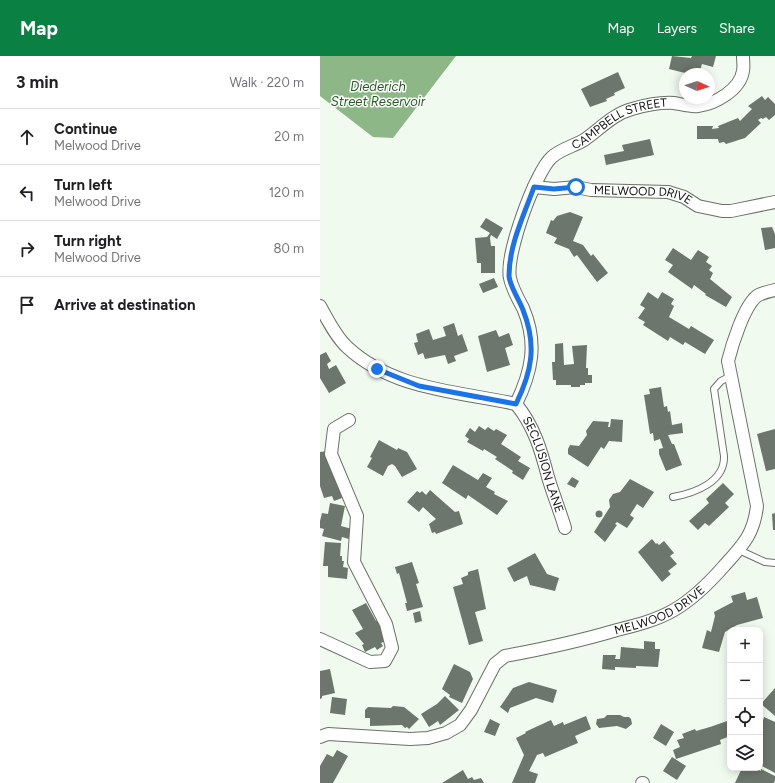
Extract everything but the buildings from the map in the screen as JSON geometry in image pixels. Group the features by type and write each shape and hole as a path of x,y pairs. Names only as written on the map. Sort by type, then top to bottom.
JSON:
{"street":[{"name":"CAMPBELL STREET","path":"534,187 541,171 552,157 585,139 610,119 630,109 651,104 672,103 697,106 712,102 722,97 736,86 743,72 743,56"},
{"name":"MELWOOD DRIVE","path":"534,187 554,189 576,187 591,190 668,192 684,197 698,206 722,211 731,211 775,202"},
{"path":"320,306 346,346 377,369 419,386 516,404 529,372 533,346 529,328 509,277 510,260 518,230 534,187"},
{"name":"MELWOOD DRIVE","path":"320,737 328,734 410,739 428,738 446,733 460,726 471,710 495,664 505,656 584,640 653,620 675,610 715,576 739,550 755,524 757,506 728,361 732,342 747,310 757,296 775,290"},
{"name":"SECLUSION LANE","path":"516,404 525,415 543,452 549,478 565,528"},
{"path":"320,639 370,662 384,661 392,648 386,624 354,562 357,516 330,454 334,429 349,420"}],"lane":[{"path":"673,497 688,495 700,489 722,472 724,456 714,389 721,381 731,376"},
{"path":"739,550 765,562 775,563"}],"water":[{"name":"Diederich Street Reservoir","path":"320,56 456,56 393,138 373,137 320,96"}],"route":[{"path":"377,369 419,386 516,404 529,372 533,346 523,309 509,277 510,260 518,230 534,187 554,189 576,187"}]}
